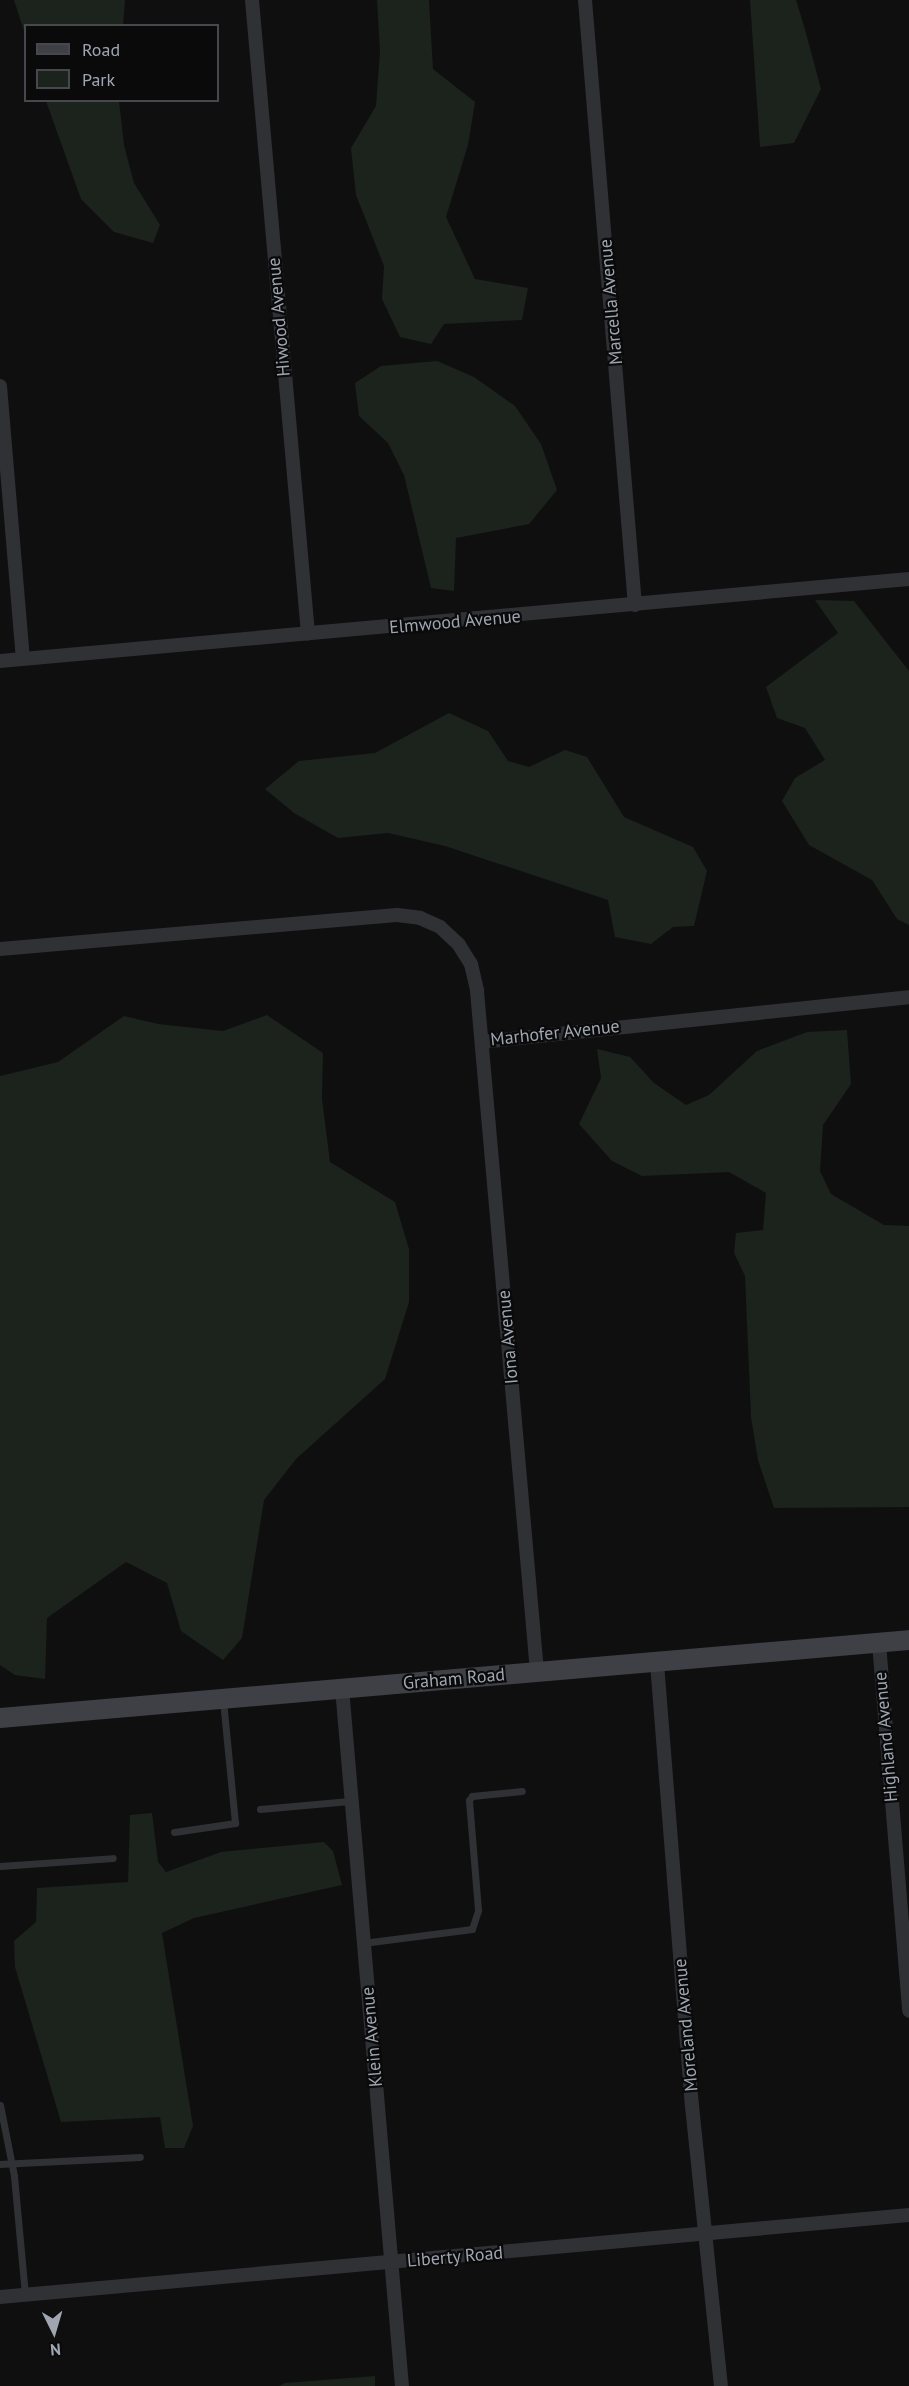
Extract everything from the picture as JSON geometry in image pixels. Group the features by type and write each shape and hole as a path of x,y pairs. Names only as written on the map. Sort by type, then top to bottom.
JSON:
{"main road":[{"name":"Graham Road","path":"0,1718 909,1640"}],"street":[{"name":"Hiwood Avenue","path":"252,0 308,634"},
{"name":"Marcella Avenue","path":"585,0 635,605"},
{"path":"0,386 23,658"},
{"name":"Elmwood Avenue","path":"0,661 909,579"},
{"name":"Marhofer Avenue","path":"0,949 397,915 420,918 440,927 471,964 482,1042 909,997"},
{"name":"Iona Avenue","path":"482,1042 537,1672"},
{"name":"Highland Avenue","path":"879,1643 909,2011"},
{"name":"Moreland Avenue","path":"657,1663 692,2106 707,2233 721,2386"},
{"name":"Klein Avenue","path":"342,1688 402,2386"},
{"name":"Liberty Road","path":"0,2297 909,2215"}],"lane":[{"path":"174,1832 235,1823 223,1700"},
{"path":"363,1942 472,1929 478,1910 469,1800 472,1796 522,1791"},
{"path":"260,1809 350,1801"},
{"path":"0,1866 113,1858"},
{"path":"0,2105 11,2162 25,2295"},
{"path":"0,2164 140,2157"}],"green space":[{"path":"14,0 125,0 123,24 24,24 24,31"},
{"path":"377,0 429,0 433,69 475,102 468,145 446,217 475,279 528,288 522,320 444,324 431,344 400,337 382,299 384,266 356,195 351,148 376,106 380,51"},
{"path":"750,0 796,0 804,26 821,89 794,143 760,147"},
{"path":"46,102 119,102 124,145 134,183 160,225 153,243 114,232 81,199"},
{"path":"437,361 474,377 515,406 541,444 557,490 529,524 456,538 454,591 431,588 404,475 388,443 359,416 355,383 381,366"},
{"path":"815,600 854,601 909,671 909,925 897,919 872,880 809,845 782,801 795,778 825,760 805,728 777,718 766,687 838,633"},
{"path":"449,713 488,731 508,761 529,767 565,750 587,757 624,817 693,847 707,871 694,926 673,927 651,944 615,937 608,900 445,846 388,833 338,838 294,813 265,789 299,761 375,753"},
{"path":"267,1015 323,1053 322,1099 330,1162 395,1202 409,1249 409,1302 385,1379 296,1459 264,1500 242,1638 223,1660 181,1631 167,1583 126,1562 47,1618 45,1679 15,1675 0,1665 0,1076 58,1062 124,1016 158,1024 223,1031"},
{"path":"847,1030 851,1084 823,1125 820,1171 831,1194 884,1225 909,1226 909,1507 774,1508 758,1460 751,1417 745,1276 734,1253 736,1233 763,1230 766,1193 729,1172 642,1176 612,1161 579,1124 601,1078 597,1049 630,1057 654,1083 686,1105 709,1095 757,1051 807,1032"},
{"path":"152,1813 158,1862 166,1872 221,1852 324,1842 333,1851 342,1885 194,1918 162,1933 193,2126 184,2148 165,2148 160,2117 61,2122 15,1967 14,1941 36,1922 37,1888 128,1882 130,1815"},
{"path":"375,2376 375,2386 279,2386 285,2383"}]}
